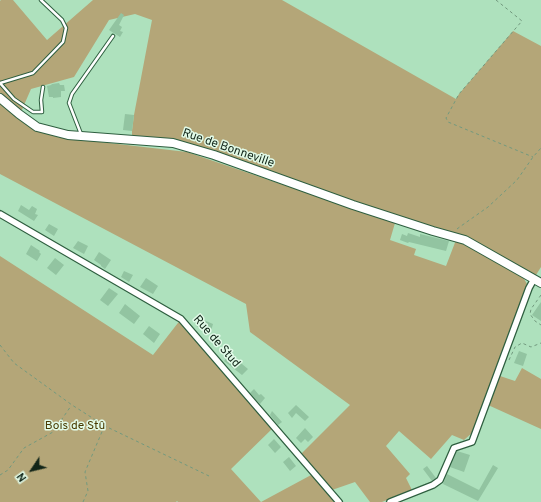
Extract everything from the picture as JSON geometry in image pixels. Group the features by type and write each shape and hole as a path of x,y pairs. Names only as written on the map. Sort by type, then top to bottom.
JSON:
{"street":[{"name":"Rue de Bonneville","path":"0,98 37,127 68,135 173,143 214,155 353,205 464,240 538,281"},
{"name":"Rue de Stud","path":"0,214 181,319 339,502"},
{"path":"390,502 433,485 440,480 454,448 472,442 529,288 538,281"}],"lane":[{"path":"41,0 62,20 66,28 63,42 33,73 0,83 14,98 33,112 42,112 41,100 43,87"},
{"path":"82,136 69,103 72,94 113,36"}],"path":[{"path":"496,0 522,21 459,94 446,118 448,122 533,157"},
{"path":"451,236 461,226 488,207 517,180 541,148"},
{"path":"541,295 531,309 530,314 541,326"},
{"path":"507,365 515,347 522,343 531,347 541,343"},
{"path":"0,345 14,363 104,426 209,476"},
{"path":"0,475 8,470 24,448 53,432 72,405"},
{"path":"83,502 88,491 85,472 104,426"}],"green space":[{"path":"1,0 13,0 47,40 93,0 282,0 456,99 513,31 541,46 541,267 536,275 472,240 357,202 353,205 173,143 132,140 134,115 152,20 135,14 109,20 74,77 31,89 21,112 0,97"},
{"path":"0,103 29,126 57,137 187,152 395,223 390,240 416,249 414,255 446,266 456,240 523,277 527,284 472,433 464,440 452,435 431,459 399,431 386,446 410,474 406,478 412,490 382,502 370,502 355,482 332,490 301,454 350,405 250,332 246,304 0,174"},
{"name":"Bois de Stû","path":"0,256 153,355 181,319 274,427 231,469 261,502 0,502"},
{"path":"522,368 541,379 541,429 488,405 500,376 515,381"},
{"path":"313,474 336,502 261,502"}],"building":[{"path":"121,13 124,15 119,25 122,27 120,31 123,32 120,37 109,30"},
{"path":"59,83 60,85 64,85 65,91 61,91 61,97 49,97 47,86"},
{"path":"125,114 134,115 132,131 123,130"},
{"path":"21,205 29,210 32,206 37,209 35,214 38,215 34,221 18,211"},
{"path":"49,224 58,229 54,236 45,230"},
{"path":"408,233 420,237 420,234 449,241 446,251 400,240 402,234 407,236"},
{"path":"78,241 88,246 84,254 73,248"},
{"path":"31,245 40,251 39,252 41,254 37,261 26,254"},
{"path":"99,252 111,260 105,269 94,260"},
{"path":"55,258 64,265 56,275 47,268"},
{"path":"124,271 133,275 129,282 121,277"},
{"path":"146,278 158,286 153,294 140,287"},
{"path":"109,288 118,294 108,306 100,300"},
{"path":"541,302 541,321 532,315"},
{"path":"125,304 140,316 134,324 119,313"},
{"path":"199,318 213,324 211,331 196,326"},
{"path":"149,326 160,334 154,343 143,334"},
{"path":"519,351 527,354 523,366 514,363"},
{"path":"228,356 235,361 236,359 248,369 242,375 224,361"},
{"path":"254,389 259,395 261,394 265,398 260,404 250,393"},
{"path":"296,405 309,417 305,421 296,413 292,418 288,413"},
{"path":"272,411 282,422 278,425 270,415"},
{"path":"305,428 313,437 308,442 305,439 301,443 296,438"},
{"path":"274,439 281,447 275,453 268,445"},
{"path":"457,451 470,455 464,472 450,467"},
{"path":"289,457 296,466 290,471 283,462"},
{"path":"493,465 498,468 478,501 443,484 447,474 479,490"},
{"path":"427,466 436,478 432,481 423,469"}]}
